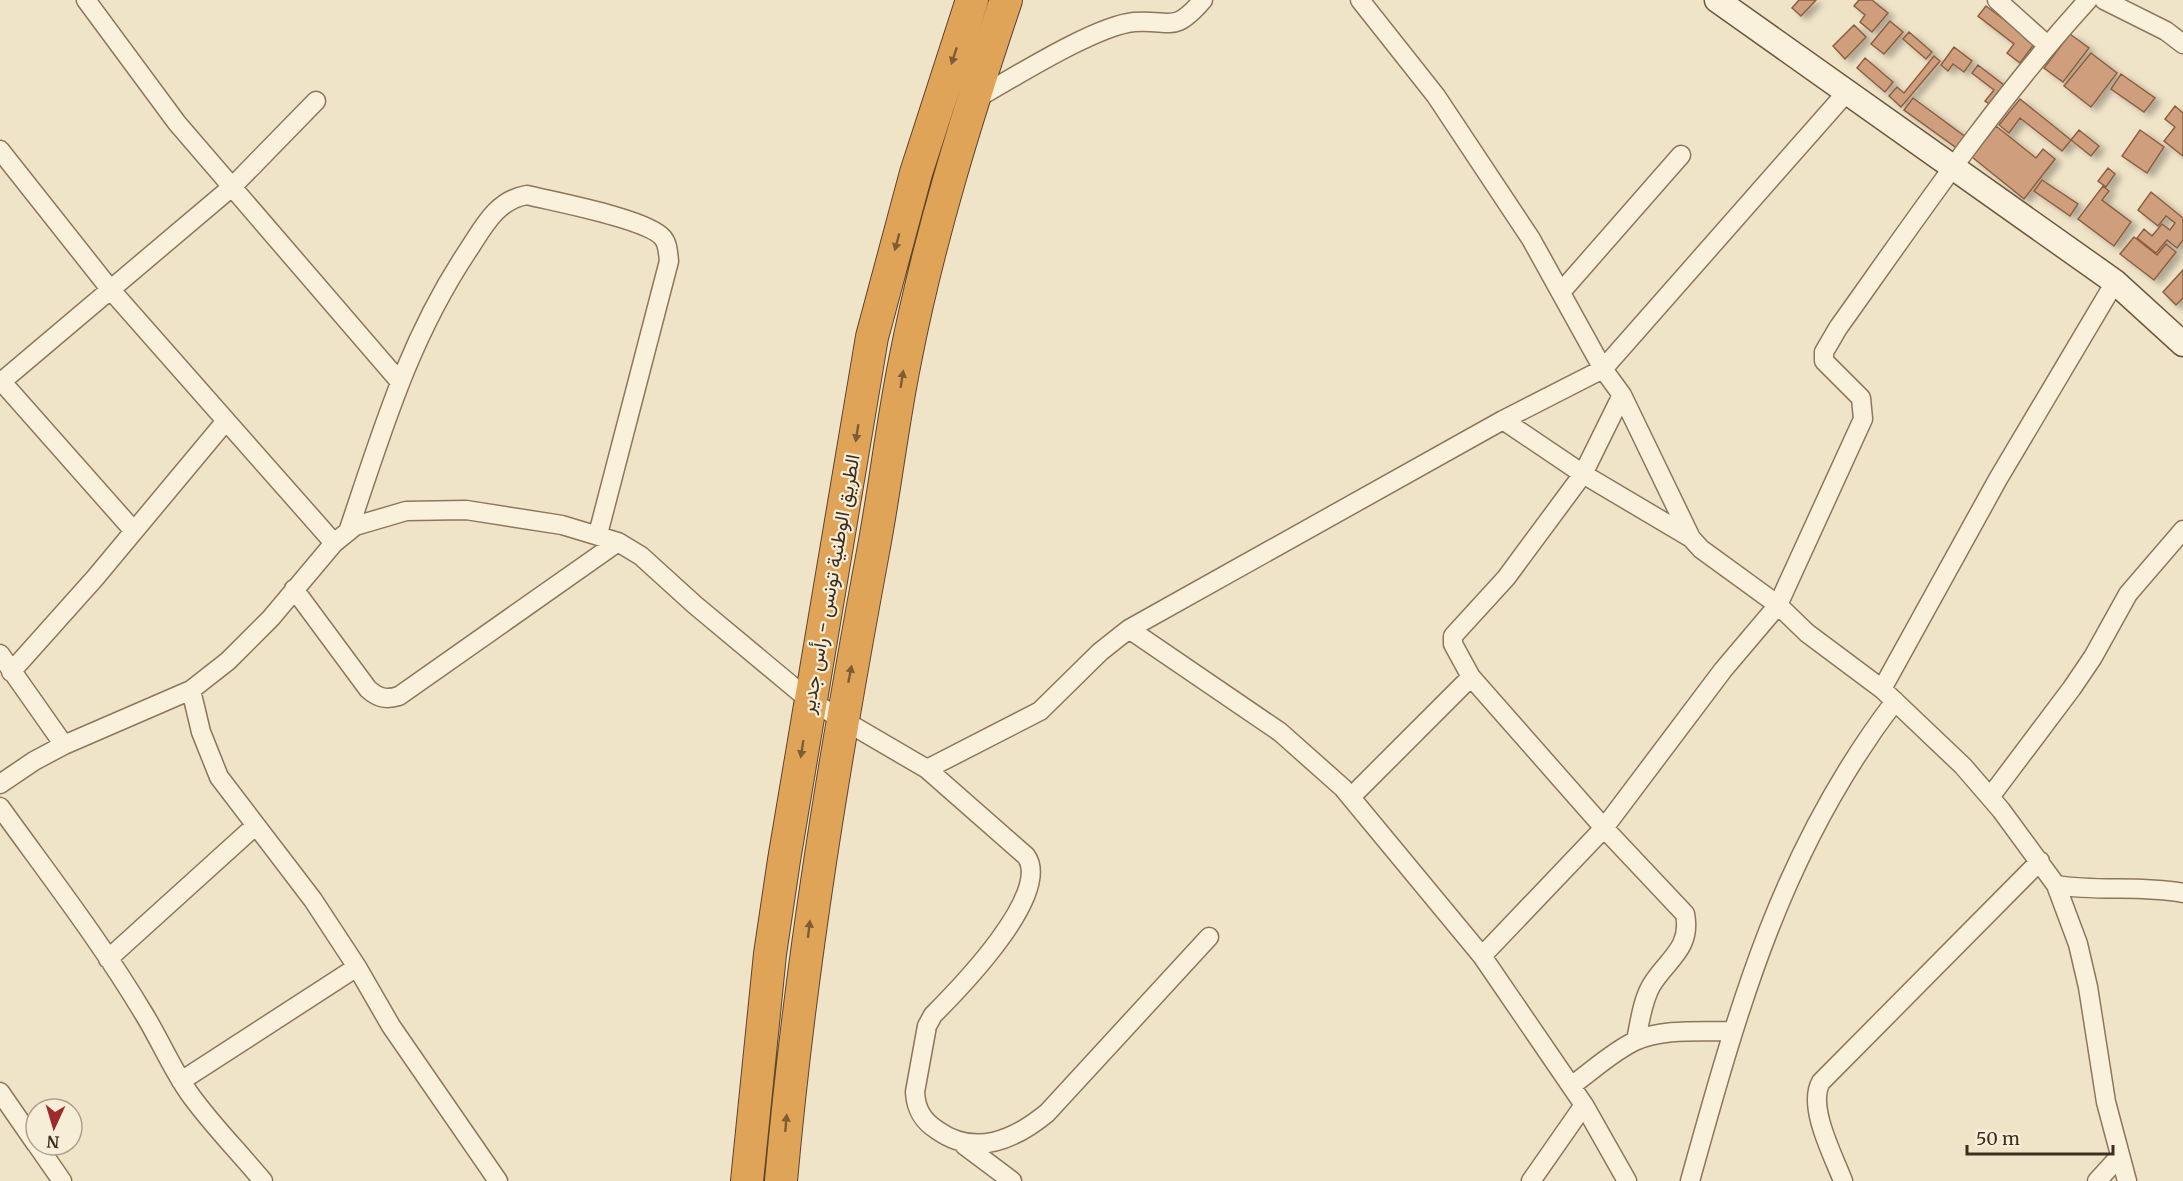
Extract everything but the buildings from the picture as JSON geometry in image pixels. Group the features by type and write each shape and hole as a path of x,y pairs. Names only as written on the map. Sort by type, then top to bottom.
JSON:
{"highway":[{"name":"الطريق الوطنية تونس - رأس جدير","path":"747,1181 771,954 809,700 872,337 916,173 972,0"},
{"name":"الطريق الوطنية تونس - رأس جدير","path":"781,1181 791,1067 814,890 841,717 874,548 905,361 940,210 972,101 1006,0"}],"street":[{"path":"86,0 177,123 400,382"},
{"path":"972,101 1080,42 1135,22 1158,24 1180,22 1190,15 1203,0"},
{"path":"1360,0 1437,96 1532,239 1603,369 1622,396 1691,538 1701,549 1778,605 1808,633 1889,695 1963,766 1990,797 2056,885 2078,944 2088,987 2106,1102 2127,1181"},
{"path":"1996,0 2047,45"},
{"path":"1482,956 1604,828 1724,670 1778,605 1863,419 1861,398 1824,361 1824,352 1838,328 1953,167 2047,45 2088,0"},
{"path":"2104,0 2166,31 2183,44"},
{"path":"1723,2 1846,93 2115,282 2183,344"},
{"path":"927,769 1040,711 1100,652 1129,629 1503,420 1603,369 1846,93"},
{"path":"134,530 1,382 233,186 316,101"},
{"path":"0,150 110,289 225,422 341,537"},
{"path":"1561,292 1681,155"},
{"path":"341,537 420,332 445,286 491,215 512,197 527,195 644,225 657,232 665,240 669,261 598,534"},
{"path":"1690,1181 1732,1031 1758,951 1785,888 1822,812 1889,695 1998,478 2115,282"},
{"path":"1622,396 1582,474 1506,578 1456,629 1453,644 1472,677 1604,828 1685,914 1688,927 1685,941 1652,985 1646,998 1636,1040"},
{"path":"1503,420 1582,474 1691,538"},
{"path":"11,672 95,578 225,422"},
{"path":"0,784 34,761 64,746 191,690 235,654 271,618 341,537 355,526 406,511 437,508 509,516 598,534 618,542 641,556 695,605 809,700 927,769 1026,856 1033,871 1030,887 998,942 972,975 933,1015 927,1026 915,1092 915,1102 927,1123 964,1145 1012,1181"},
{"path":"1990,797 2073,688 2128,594 2183,530"},
{"path":"294,590 368,689 382,698 391,699 399,696 618,542"},
{"path":"1129,629 1280,732 1351,797 1482,956 1584,1105 1628,1181"},
{"path":"0,654 64,746"},
{"path":"1351,797 1472,677"},
{"path":"191,690 201,732 219,777 313,900 357,967 391,1026 498,1181"},
{"path":"0,807 146,1015 163,1052 181,1081 263,1181"},
{"path":"108,959 255,826"},
{"path":"1843,1181 1815,1105 1816,1091 1821,1082 2040,861"},
{"path":"2056,885 2093,890 2136,888 2183,893"},
{"path":"964,1145 998,1140 1018,1133 1047,1113 1209,937"},
{"path":"181,1081 357,967"},
{"path":"1571,1086 1636,1040 1683,1032 1732,1031"},
{"path":"0,1092 24,1127"},
{"path":"1531,1181 1584,1105"},
{"path":"45,1157 62,1181"},
{"path":"2097,1181 2119,1157"}]}
